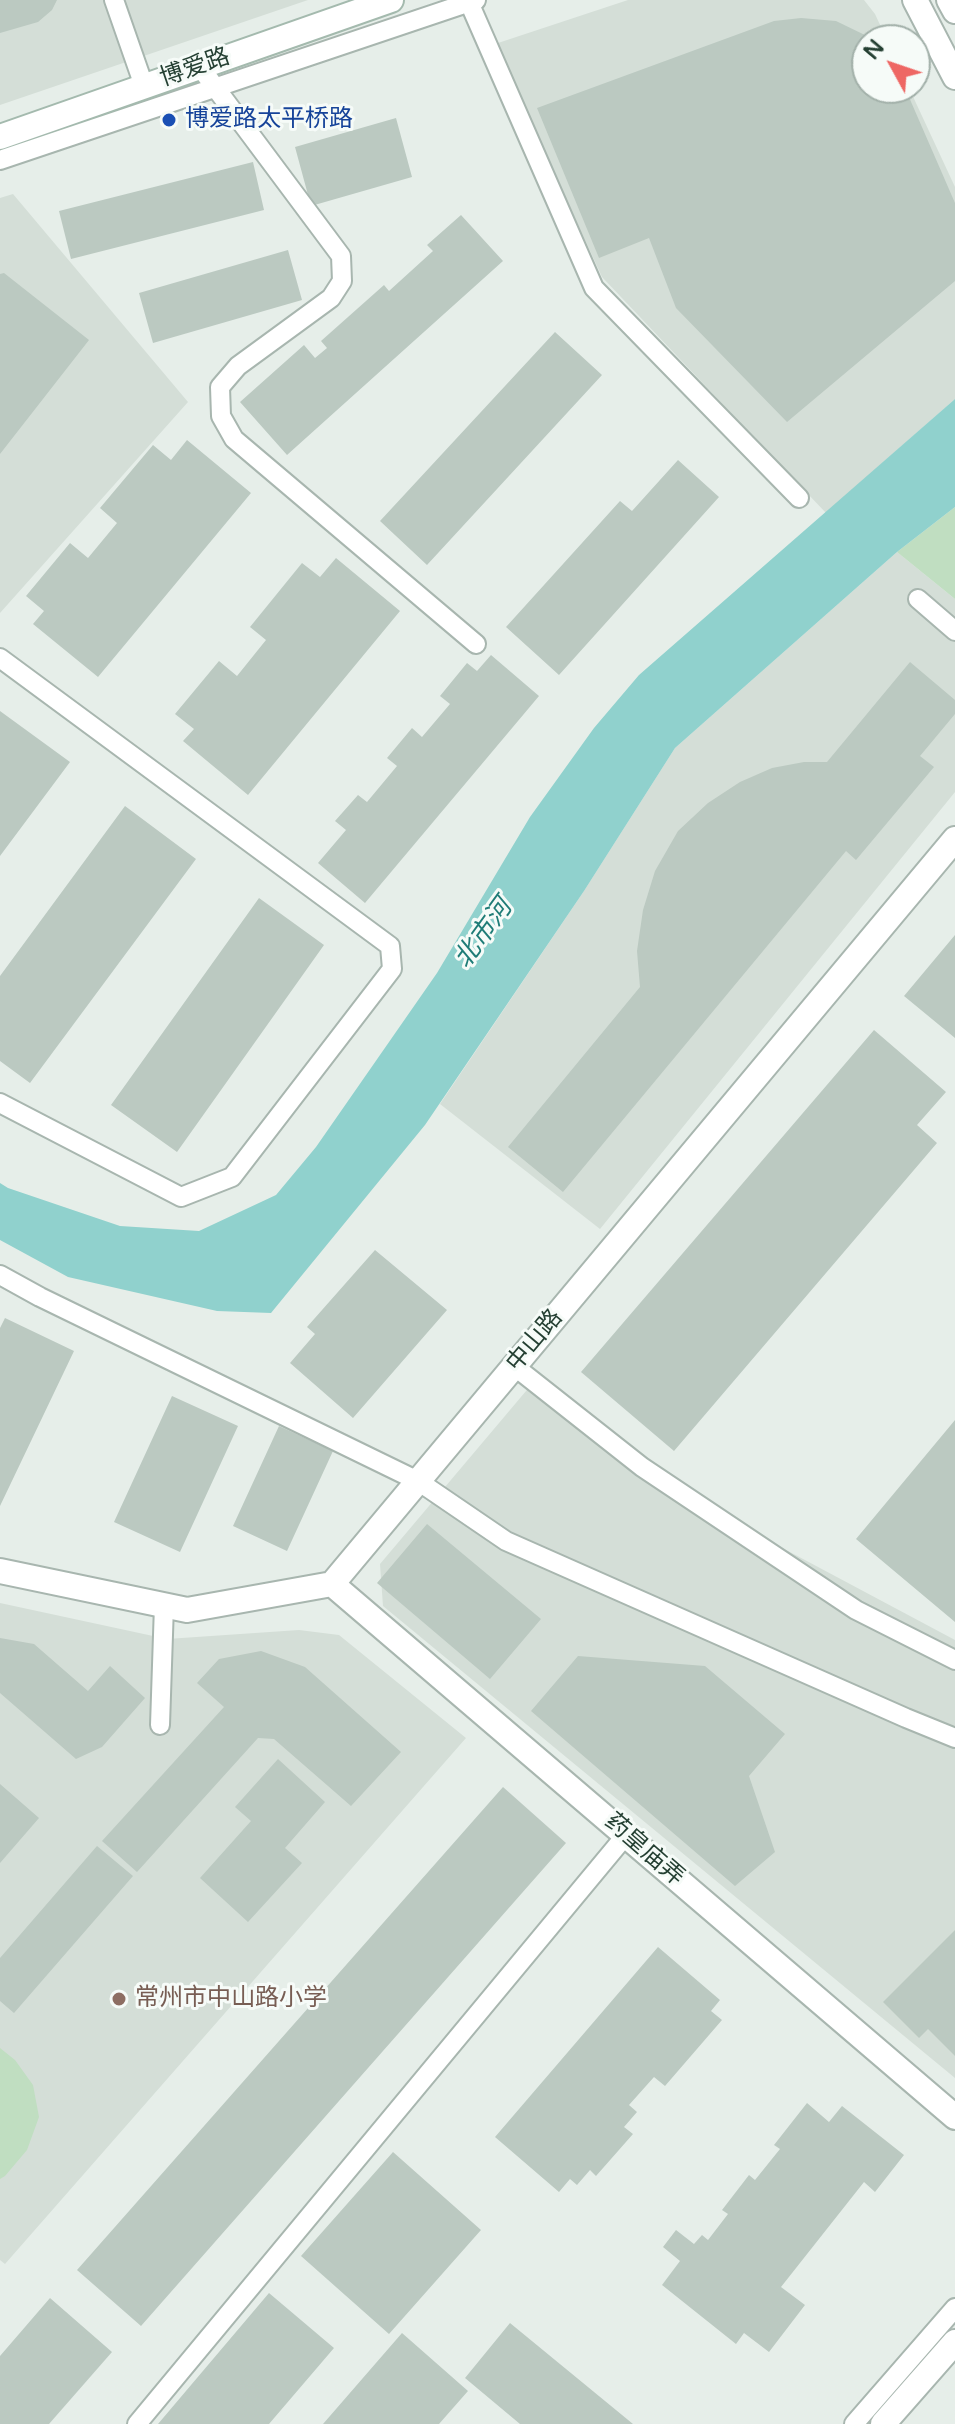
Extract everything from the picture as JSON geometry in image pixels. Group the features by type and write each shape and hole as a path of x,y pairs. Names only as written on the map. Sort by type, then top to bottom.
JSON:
{"street":[{"name":"博爱路","path":"0,137 391,0"},
{"path":"915,0 955,77"},
{"path":"949,0 955,11"},
{"name":"中山路","path":"332,1584 955,839"},
{"path":"0,1571 187,1610 332,1584"},
{"name":"药皇庙弄","path":"332,1584 955,2117"},
{"path":"883,2424 955,2342"}],"lane":[{"path":"114,0 144,86"},
{"path":"0,160 471,1 594,288 799,498"},
{"path":"200,67 341,256 342,281 331,298 238,366 220,387 221,416 234,439 476,644"},
{"path":"918,599 955,631"},
{"path":"0,658 390,946 392,969 232,1177 181,1197 0,1103"},
{"path":"0,1275 418,1481 506,1541 955,1738"},
{"path":"514,1366 642,1467 856,1610 955,1660"},
{"path":"160,1725 164,1605"},
{"path":"137,2424 626,1835"},
{"path":"854,2424 955,2308"}],"shaded area":[{"path":"0,0 308,0 0,105"},
{"path":"628,0 864,0 880,24 851,24 851,104 916,104 955,187 955,399 826,513 602,277 495,44"},
{"path":"13,194 188,402 0,613 0,198"},
{"path":"897,552 955,599 955,792 600,1229 440,1104 584,891 675,748"},
{"path":"537,1378 713,1511 955,1640 955,2078 383,1606 380,1564"},
{"name":"常州市中山路小学","path":"0,1603 167,1639 299,1630 339,1635 466,1738 5,2264 0,2260"}],"green space":[{"path":"955,507 955,599 897,552"},
{"path":"0,2048 15,2060 33,2085 39,2117 27,2150 0,2179"}],"water":[{"name":"北市河","path":"955,399 955,507 897,552 675,748 584,891 425,1125 271,1313 217,1311 68,1277 0,1240 0,1183 120,1226 199,1231 276,1195 316,1147 437,973 530,817 594,728 639,675"}],"building":[{"path":"0,0 57,0 52,10 38,22 0,33"},
{"path":"801,18 836,21 851,28 851,104 912,104 955,203 955,281 787,422 676,308 649,238 599,258 537,108 774,21"},
{"path":"396,118 412,177 311,206 295,147"},
{"path":"253,162 264,210 71,259 59,211"},
{"path":"461,215 503,261 287,455 240,402 304,345 315,358 327,348 321,341 384,285 389,291 433,251 427,245"},
{"path":"288,250 302,300 153,343 139,293"},
{"path":"4,273 89,340 0,454 0,274"},
{"path":"555,332 602,375 427,565 380,521"},
{"path":"187,440 251,493 98,677 33,624 44,611 26,596 70,543 88,558 117,523 100,508 153,445 171,460"},
{"path":"678,460 719,497 559,675 506,627 620,501 632,511"},
{"path":"336,558 400,611 248,795 183,741 194,729 175,714 219,661 237,676 266,640 250,627 302,563 320,577"},
{"path":"491,655 539,696 365,903 318,863 346,830 335,821 358,795 367,802 397,766 387,758 412,728 422,737 450,704 440,696 467,663 477,671"},
{"path":"910,662 955,700 955,714 920,756 934,767 856,860 846,851 563,1192 508,1147 640,987 637,951 643,910 655,871 678,831 708,803 740,782 772,768 804,762 827,762"},
{"path":"0,711 70,762 0,856"},
{"path":"125,806 196,859 30,1083 0,1061 0,976"},
{"path":"259,898 324,945 177,1152 111,1105"},
{"path":"955,935 955,1038 904,996"},
{"path":"874,1030 946,1092 917,1125 937,1143 674,1451 581,1372"},
{"path":"375,1250 447,1310 353,1418 290,1363 315,1334 307,1327"},
{"path":"5,1318 74,1351 0,1506 0,1328"},
{"path":"172,1396 238,1426 180,1552 114,1522"},
{"path":"955,1420 955,1622 856,1539"},
{"path":"279,1426 333,1451 287,1551 233,1526"},
{"path":"427,1524 541,1619 490,1679 377,1583"},
{"path":"0,1638 34,1644 88,1691 110,1666 145,1698 102,1747 76,1759 0,1693"},
{"path":"261,1651 305,1667 401,1752 351,1806 274,1739 258,1738 137,1872 102,1841 224,1707 197,1683 219,1659"},
{"path":"578,1656 705,1666 785,1734 749,1776 775,1852 735,1886 531,1711"},
{"path":"278,1759 325,1802 285,1848 302,1863 248,1922 200,1878 251,1821 235,1807"},
{"path":"0,1784 39,1818 0,1863"},
{"path":"503,1787 566,1843 141,2326 77,2270"},
{"path":"97,1846 133,1876 14,2013 0,2001 0,1958"},
{"path":"955,1930 955,2056 928,2029 919,2038 883,2002"},
{"path":"658,1947 720,2000 711,2011 722,2020 665,2086 654,2077 629,2105 637,2112 624,2127 633,2134 596,2176 590,2170 577,2185 570,2179 559,2192 495,2137"},
{"path":"807,2103 829,2122 842,2106 904,2155 875,2192 864,2182 781,2287 805,2305 769,2352 744,2333 736,2344 662,2285 680,2261 663,2247 676,2230 694,2244 702,2235 708,2240 728,2214 722,2210 749,2175 755,2180 780,2149 774,2145"},
{"path":"393,2152 481,2230 389,2334 301,2256"},
{"path":"269,2293 334,2348 269,2424 158,2424"},
{"path":"50,2298 112,2352 49,2424 0,2424 0,2356"},
{"path":"510,2323 633,2424 520,2424 465,2378"},
{"path":"402,2333 468,2391 439,2424 323,2424"}],"place":[{"name":"博爱路太平桥路","path":"169,120"},
{"name":"常州市中山路小学","path":"119,1999"}]}
